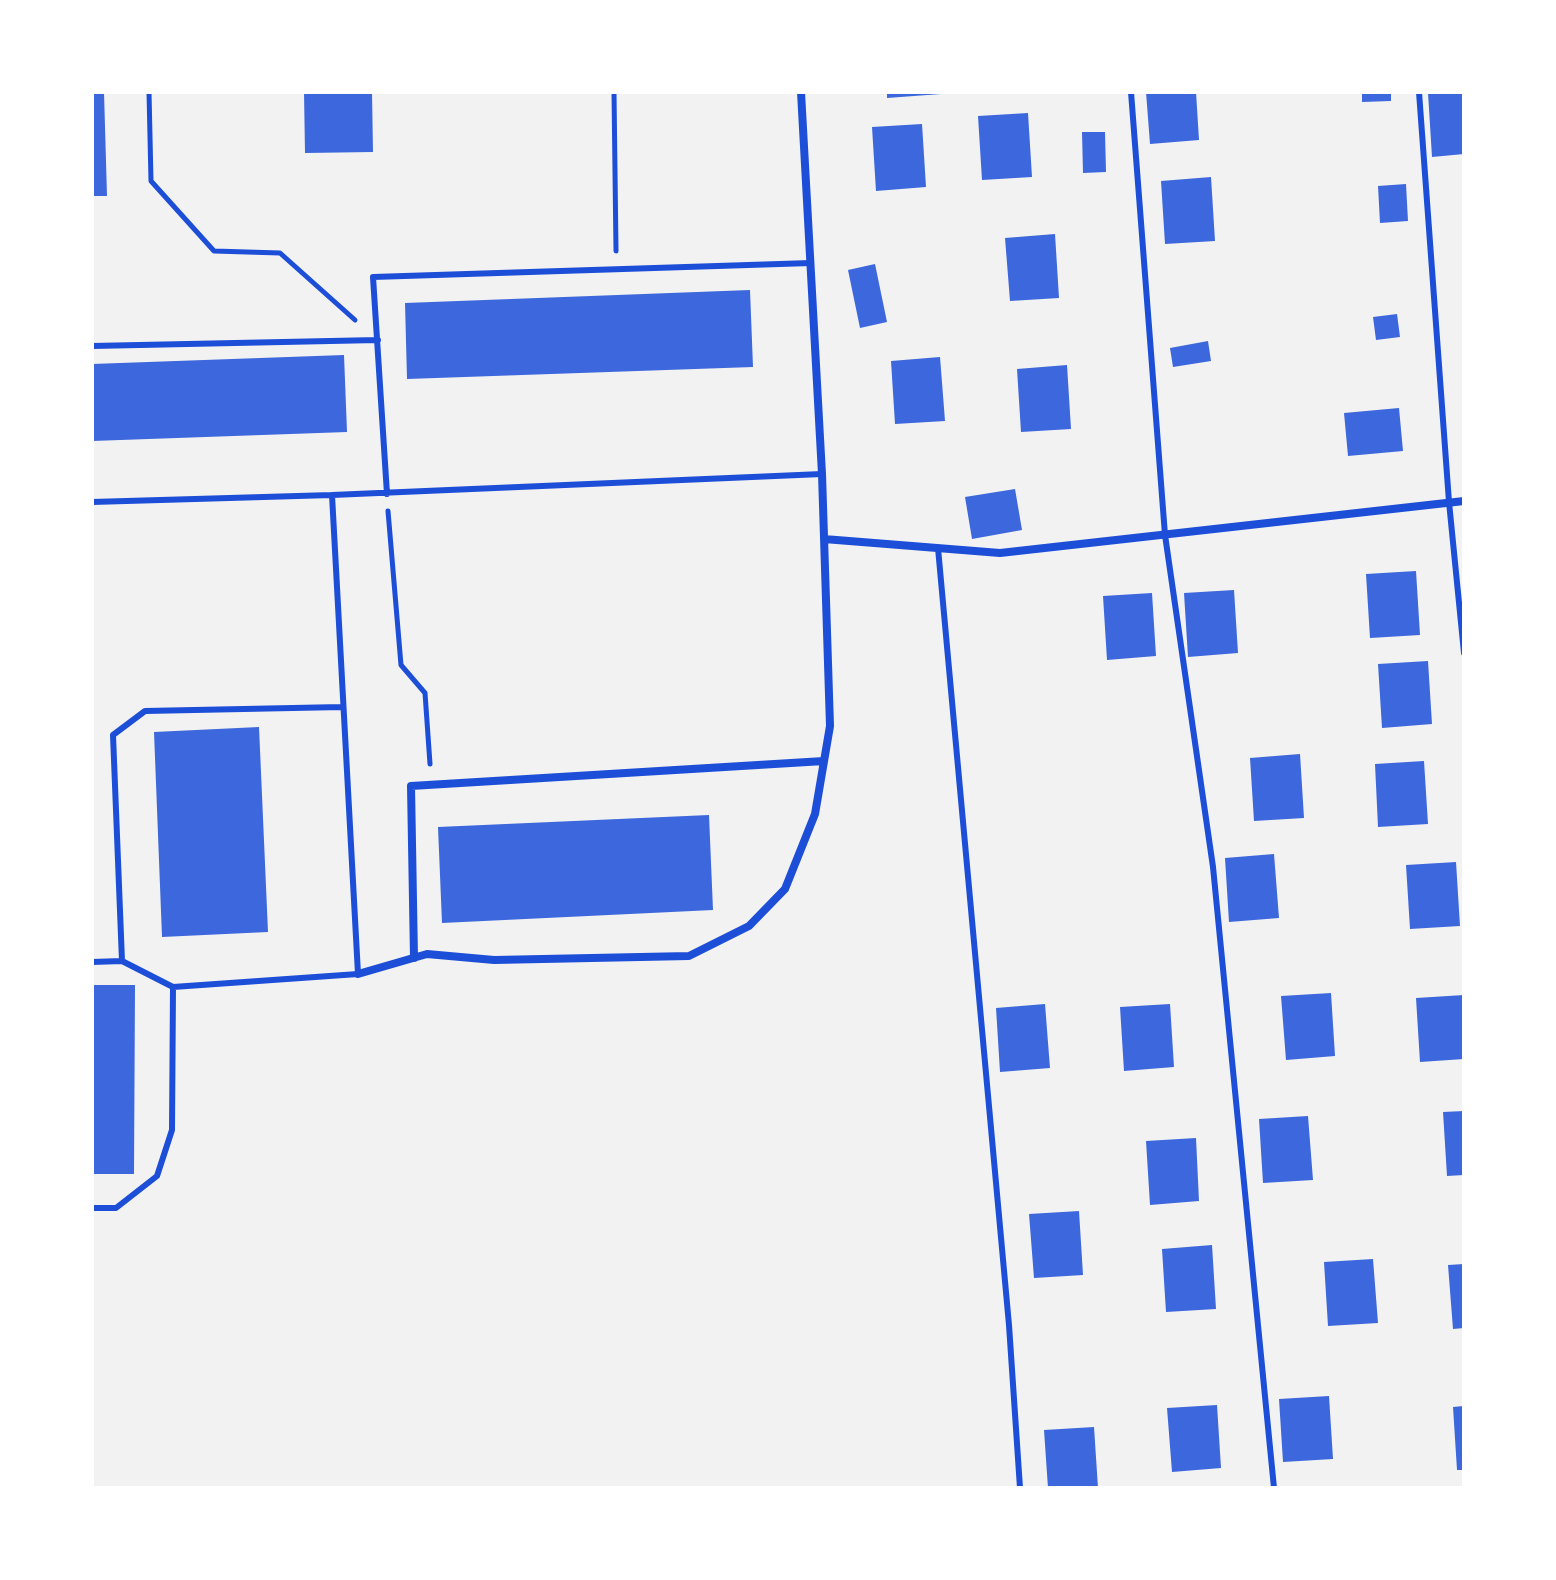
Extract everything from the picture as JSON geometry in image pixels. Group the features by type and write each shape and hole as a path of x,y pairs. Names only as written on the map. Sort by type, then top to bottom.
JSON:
{"street":[{"path":"358,974 427,954 494,960 689,956 749,926 785,889 815,814 830,726 822,474 801,92"},
{"path":"824,539 1000,553 1464,501"},
{"path":"414,958 411,786 824,761"}],"lane":[{"path":"1131,92 1165,535 1213,867 1274,1488"},
{"path":"1419,92 1449,502 1464,653"},
{"path":"387,494 373,277 811,263"},
{"path":"92,346 378,340"},
{"path":"92,502 387,494 822,474"},
{"path":"92,962 122,961 173,987 358,974 332,495"},
{"path":"938,548 1009,1325 1020,1488"},
{"path":"122,961 113,735 145,711 342,707"},
{"path":"92,1208 116,1208 157,1176 172,1130 173,987"}],"path":[{"path":"149,92 151,181 214,251 280,253 378,340"},
{"path":"614,92 616,269"},
{"path":"387,494 401,665 425,693 431,785"}],"building":[{"path":"92,92 104,92 107,196 92,196"},
{"path":"304,92 372,92 373,152 305,153"},
{"path":"887,92 941,92 941,94 887,98"},
{"path":"1146,92 1196,92 1199,140 1150,144"},
{"path":"1362,92 1391,92 1391,101 1362,102"},
{"path":"1464,92 1464,154 1432,157 1428,93"},
{"path":"1028,113 1032,177 982,180 978,116"},
{"path":"922,124 926,187 876,191 872,127"},
{"path":"1082,132 1105,132 1106,172 1083,173"},
{"path":"1211,177 1215,241 1165,244 1161,181"},
{"path":"1406,184 1408,221 1380,223 1378,186"},
{"path":"1055,234 1059,298 1010,301 1005,238"},
{"path":"875,264 887,322 860,328 848,270"},
{"path":"750,290 753,367 407,379 405,303"},
{"path":"1397,314 1400,337 1376,340 1373,317"},
{"path":"1208,341 1211,361 1173,367 1170,348"},
{"path":"344,355 347,432 92,441 92,364"},
{"path":"940,357 945,421 895,424 891,361"},
{"path":"1067,365 1071,429 1021,432 1017,369"},
{"path":"1399,408 1403,451 1348,456 1344,413"},
{"path":"1015,489 1022,530 972,539 965,497"},
{"path":"1416,571 1420,635 1370,638 1366,574"},
{"path":"1234,590 1238,653 1188,657 1184,593"},
{"path":"1152,593 1156,656 1107,660 1103,596"},
{"path":"1428,661 1432,724 1382,728 1378,664"},
{"path":"259,727 268,932 162,937 154,732"},
{"path":"1300,754 1304,818 1254,821 1250,758"},
{"path":"1424,761 1428,824 1378,827 1375,764"},
{"path":"709,815 713,910 442,923 438,827"},
{"path":"1274,854 1279,918 1229,922 1225,858"},
{"path":"1456,862 1460,926 1410,929 1406,865"},
{"path":"92,985 135,985 134,1174 92,1174"},
{"path":"1331,993 1335,1056 1286,1060 1281,996"},
{"path":"1464,995 1464,1059 1420,1062 1416,998"},
{"path":"1045,1004 1050,1068 1000,1072 996,1008"},
{"path":"1170,1004 1174,1067 1124,1071 1120,1007"},
{"path":"1464,1111 1464,1175 1447,1176 1443,1112"},
{"path":"1308,1116 1313,1180 1263,1183 1259,1119"},
{"path":"1196,1138 1199,1201 1150,1205 1146,1141"},
{"path":"1079,1211 1083,1275 1034,1278 1029,1214"},
{"path":"1212,1245 1216,1309 1166,1312 1162,1249"},
{"path":"1373,1259 1378,1323 1328,1326 1324,1262"},
{"path":"1464,1264 1464,1328 1453,1329 1448,1265"},
{"path":"1329,1396 1333,1459 1283,1462 1279,1399"},
{"path":"1217,1405 1221,1468 1172,1472 1167,1408"},
{"path":"1464,1406 1464,1470 1457,1470 1453,1407"},
{"path":"1094,1427 1098,1488 1048,1488 1044,1430"}]}
